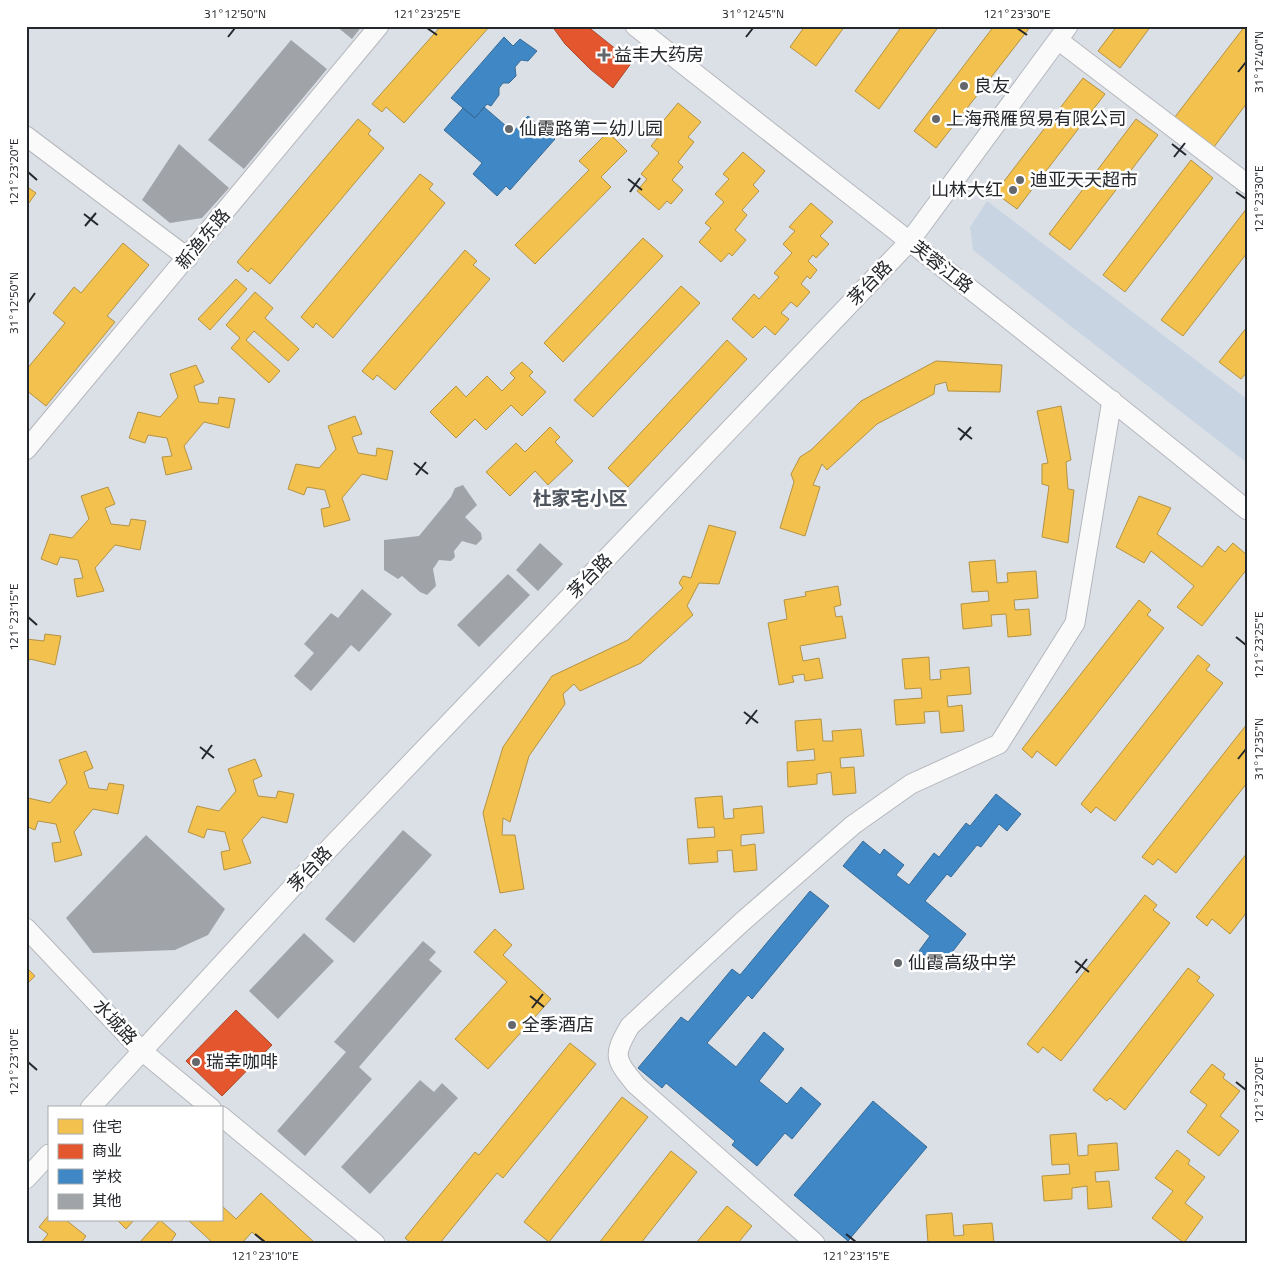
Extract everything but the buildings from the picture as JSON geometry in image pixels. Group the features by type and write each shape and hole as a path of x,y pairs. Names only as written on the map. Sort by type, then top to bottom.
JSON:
{"street":[{"name":"新渔东路","path":"26,450 188,258 379,26"},
{"name":"芙蓉江路","path":"635,26 1112,400 1247,510"},
{"path":"1063,33 1247,184"},
{"name":"茅台路","path":"92,1106 315,864 909,242 1063,33"},
{"path":"26,136 188,258"},
{"path":"815,1243 636,1085 618,1063 618,1045 630,1026 643,1013 742,922 853,825 911,784 999,744 1075,623 1112,400"},
{"name":"水城路","path":"26,928 142,1051 209,1106"},
{"path":"222,1117 375,1243"},
{"path":"26,1179 48,1155"}],"shaded area":[{"path":"987,201 1247,399 1247,463 973,250 970,227"}],"place":[{"name":"益丰大药房","path":"604,55"},
{"name":"良友","path":"964,86"},
{"name":"上海飛雁贸易有限公司","path":"936,119"},
{"name":"仙霞路第二幼儿园","path":"509,129"},
{"name":"迪亚天天超市","path":"1020,180"},
{"name":"山林大红","path":"1013,190"},
{"name":"仙霞高级中学","path":"898,963"},
{"name":"全季酒店","path":"512,1025"},
{"name":"瑞幸咖啡","path":"196,1062"}],"district":[{"name":"杜家宅小区","path":"580,498"}]}
